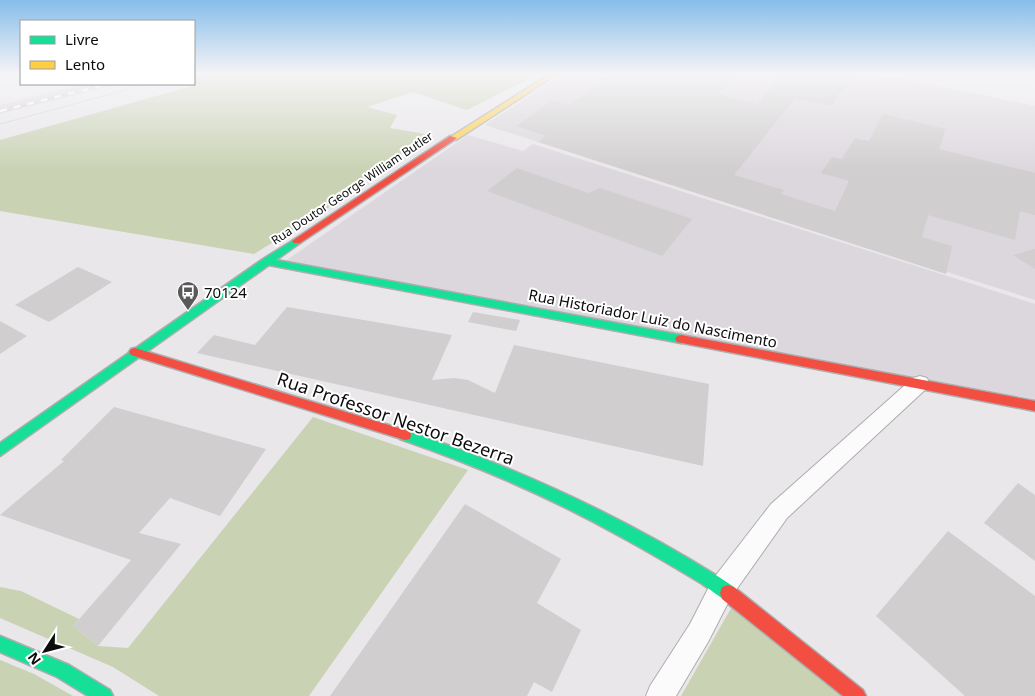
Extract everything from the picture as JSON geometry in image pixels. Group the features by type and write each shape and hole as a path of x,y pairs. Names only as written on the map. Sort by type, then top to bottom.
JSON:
{"street":[{"name":"Rua Doutor George William Butler","path":"0,450 135,352 266,261 502,106"},
{"name":"Rua Historiador Luiz do Nascimento","path":"266,261 1035,406"},
{"name":"Rua Professor Nestor Bezerra","path":"135,352 456,452 518,478 642,540 722,588 856,696"},
{"path":"660,696 699,633 722,588 779,511 920,383"},
{"path":"0,644 63,671 104,696"}],"shaded area":[{"path":"0,106 29,106 0,114"},
{"path":"513,106 1035,106 1035,300 485,125"},
{"path":"468,135 523,151 533,144 1035,304 1035,399 281,264"}],"green space":[{"path":"119,106 369,106 367,107 397,115 390,128 432,135 337,193 344,198 254,254 0,211 0,140"},
{"path":"456,106 474,106 467,110"},
{"path":"313,417 468,470 309,696 159,696 113,667 0,618 0,587 21,591 79,619 73,626 98,646 128,648"},
{"path":"734,603 848,696 681,696"},
{"path":"0,660 34,674 73,696 0,696"}],"building":[{"path":"544,106 788,106 734,175 784,190 781,194 835,211 849,181 821,173 832,157 842,159 855,138 869,141 883,114 946,129 939,149 1035,173 1035,215 1020,211 1015,240 928,215 922,237 952,246 946,274 538,142 546,136 516,126"},
{"path":"517,168 588,193 600,188 692,219 662,256 487,191"},
{"path":"1035,249 1035,269 1013,255"},
{"path":"78,267 112,282 49,322 15,305"},
{"path":"287,307 452,335 432,380 454,378 468,380 495,393 514,345 709,384 703,466 197,353 214,335 255,345"},
{"path":"473,312 520,320 516,331 468,322"},
{"path":"0,321 27,336 0,354"},
{"path":"114,407 266,449 220,516 170,498 139,533 181,544 98,646 73,626 131,560 0,515 64,461 61,460"},
{"path":"1018,483 1035,495 1035,561 984,523"},
{"path":"465,504 561,559 537,603 581,630 552,692 534,682 527,696 330,696"},
{"path":"948,531 1035,596 1035,696 965,696 876,616"}],"tram line":[{"path":"0,124 65,106"}],"railway":[{"path":"0,111 18,106"}],"traffic: fast":[{"path":"0,450 136,352 297,241"},
{"path":"266,261 681,339"},
{"path":"405,435 473,459 572,503 636,537 728,593"},
{"path":"0,644 63,671 104,696"}],"traffic: slow":[{"path":"453,138 503,106"}],"traffic: jam":[{"path":"297,241 453,138"},
{"path":"681,339 1035,406"},
{"path":"135,352 405,435"},
{"path":"728,593 857,696"}],"place":[{"name":"70124","path":"188,311"}]}
